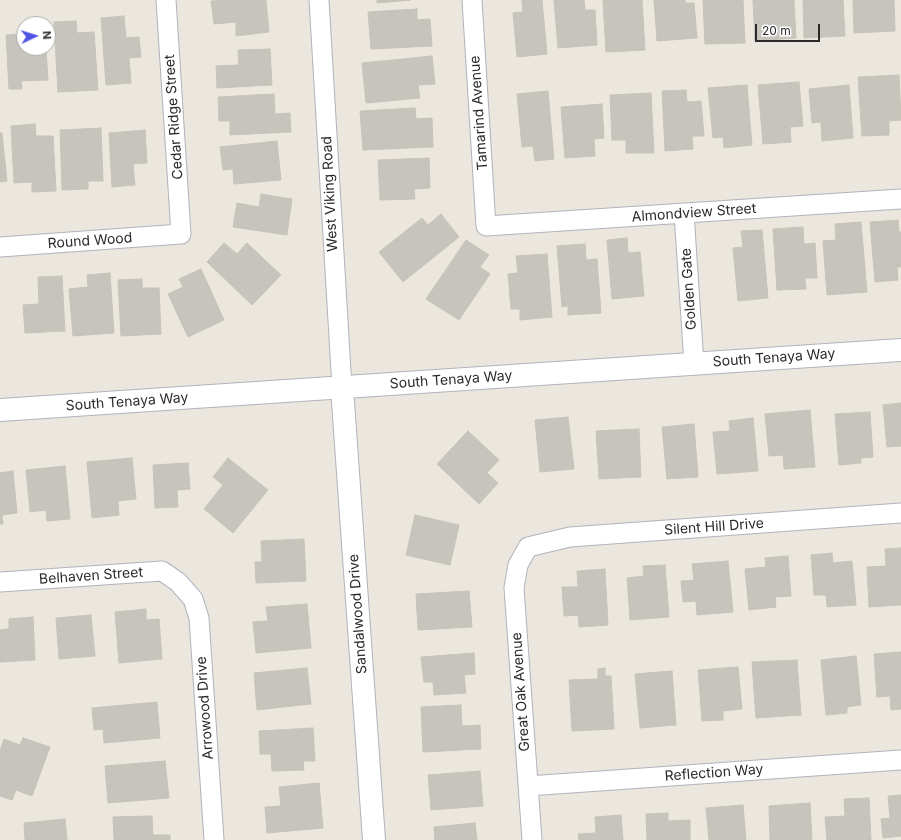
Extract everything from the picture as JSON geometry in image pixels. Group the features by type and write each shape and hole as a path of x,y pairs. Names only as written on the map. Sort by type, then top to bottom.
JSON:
{"street":[{"name":"Cedar Ridge Street","path":"166,0 181,234"},
{"name":"West Viking Road","path":"319,0 342,388"},
{"name":"Tamarind Avenue","path":"472,0 486,226"},
{"name":"Almondview Street","path":"486,226 901,199"},
{"name":"Golden Gate","path":"684,213 694,364"},
{"name":"Round Wood","path":"0,247 181,234"},
{"name":"South Tenaya Way","path":"0,410 901,350"},
{"name":"Sandalwood Drive","path":"342,388 374,840"},
{"name":"Silent Hill Drive","path":"528,547 570,537 901,513"},
{"name":"Great Oak Avenue","path":"528,547 518,566 514,588 532,840"},
{"name":"Belhaven Street","path":"0,582 162,571 178,582"},
{"name":"Arrowood Drive","path":"178,582 193,599 199,618 214,840"},
{"name":"Reflection Way","path":"528,786 901,760"}],"building":[{"path":"266,0 269,32 236,36 236,22 214,24 211,1"},
{"path":"377,0 411,0 377,3"},
{"path":"522,0 542,0 547,54 517,57 513,13 523,12"},
{"path":"554,0 584,0 585,10 595,10 597,45 558,48"},
{"path":"603,0 642,0 645,50 606,52"},
{"path":"654,0 685,0 685,3 694,3 697,38 657,41"},
{"path":"703,0 743,0 745,43 705,44"},
{"path":"753,0 794,0 796,38 755,41"},
{"path":"803,0 843,0 845,36 804,38"},
{"path":"853,0 894,0 895,31 854,33"},
{"path":"417,9 417,20 430,19 432,46 371,49 368,12"},
{"path":"124,16 126,38 139,37 141,57 129,58 131,83 106,85 101,18"},
{"path":"76,21 77,33 94,32 98,90 58,92 56,22"},
{"path":"16,34 16,56 46,56 48,80 21,81 22,89 9,89 6,35"},
{"path":"270,49 272,85 217,88 216,66 239,65 238,50"},
{"path":"432,56 435,84 418,85 420,98 366,103 362,63"},
{"path":"899,75 901,120 889,121 889,135 862,136 858,77"},
{"path":"799,82 803,126 790,127 791,142 763,144 758,85"},
{"path":"747,85 752,145 724,148 723,137 713,138 708,88"},
{"path":"849,85 853,138 822,141 821,122 812,123 809,89"},
{"path":"686,90 687,102 701,101 704,136 692,136 693,149 665,151 662,91"},
{"path":"548,91 554,159 535,161 533,146 522,147 517,94"},
{"path":"651,93 654,153 626,153 626,140 612,140 610,95"},
{"path":"274,94 275,114 290,113 291,132 230,135 230,121 219,121 218,97"},
{"path":"602,104 604,138 594,139 595,156 565,158 561,107"},
{"path":"415,108 416,119 432,118 433,147 363,150 360,111"},
{"path":"35,124 36,136 53,136 56,191 32,192 32,182 14,183 11,126"},
{"path":"101,128 103,181 88,181 88,189 62,190 60,130"},
{"path":"145,130 147,163 133,164 135,185 112,187 109,133"},
{"path":"0,133 2,133 7,181 0,182"},
{"path":"277,141 281,180 234,184 233,169 223,170 220,147"},
{"path":"429,158 430,188 414,189 415,199 380,200 378,160"},
{"path":"261,194 292,199 287,235 233,227 237,203 259,207"},
{"path":"441,214 459,237 403,282 379,252 422,218 428,225"},
{"path":"898,220 899,232 901,232 901,267 897,267 898,280 875,282 870,222"},
{"path":"861,222 867,292 827,295 823,241 836,240 835,224"},
{"path":"803,227 804,244 815,243 817,278 805,278 806,289 777,290 773,229"},
{"path":"762,230 768,298 738,301 733,248 743,247 741,231"},
{"path":"627,238 628,253 640,252 644,296 612,299 607,240"},
{"path":"466,240 489,255 480,267 490,274 459,320 426,299"},
{"path":"224,243 237,254 247,243 281,275 252,305 207,262"},
{"path":"585,244 586,260 597,259 601,313 568,315 568,306 562,307 557,246"},
{"path":"547,254 552,317 520,320 520,309 511,309 508,274 518,273 516,256"},
{"path":"201,269 224,320 188,337 168,294 183,287 179,279"},
{"path":"110,273 114,333 73,336 69,289 88,287 87,275"},
{"path":"62,276 65,331 25,333 23,305 39,304 38,277"},
{"path":"142,279 142,288 159,288 161,334 121,336 118,280"},
{"path":"901,403 901,446 887,447 883,405"},
{"path":"810,410 815,467 784,469 783,455 769,456 765,414"},
{"path":"870,412 873,457 861,458 861,463 839,465 835,414"},
{"path":"568,417 574,469 540,472 535,420"},
{"path":"753,418 758,471 717,474 713,432 730,431 729,421"},
{"path":"694,424 698,477 667,479 662,427"},
{"path":"639,429 641,477 599,479 596,431"},
{"path":"468,431 499,460 487,473 498,483 479,504 437,464"},
{"path":"132,458 136,499 118,501 119,515 92,518 87,462"},
{"path":"228,458 268,490 233,533 204,509 223,485 213,477"},
{"path":"188,463 190,489 177,490 178,507 155,508 153,465"},
{"path":"65,466 70,519 47,521 46,510 30,512 26,470"},
{"path":"13,471 17,513 2,515 3,524 0,524 0,473"},
{"path":"415,515 459,525 450,565 406,555"},
{"path":"304,539 306,581 256,583 255,562 262,562 261,541"},
{"path":"901,548 901,605 869,607 867,567 886,566 885,549"},
{"path":"832,553 833,563 852,561 856,605 827,607 826,595 814,595 811,555"},
{"path":"788,556 791,596 775,597 776,607 749,610 745,569 766,567 765,558"},
{"path":"728,561 733,612 697,615 696,601 683,602 681,581 694,580 692,564"},
{"path":"665,565 669,617 630,620 627,578 644,576 643,566"},
{"path":"605,569 608,625 579,627 578,615 564,616 562,587 578,587 577,571"},
{"path":"469,591 472,627 418,630 416,594"},
{"path":"307,604 311,648 256,653 253,622 268,621 266,607"},
{"path":"146,609 146,620 159,619 162,659 119,663 115,612"},
{"path":"91,615 95,656 59,659 56,618"},
{"path":"33,617 35,660 0,662 0,630 9,629 9,619"},
{"path":"901,652 901,709 891,710 890,696 877,697 874,654"},
{"path":"474,653 475,674 464,675 466,693 434,695 433,682 424,682 421,657"},
{"path":"856,656 861,705 847,707 847,713 826,715 821,660"},
{"path":"797,660 801,715 756,718 752,662"},
{"path":"738,667 742,709 723,711 723,720 702,721 698,670"},
{"path":"307,668 311,704 257,710 254,673"},
{"path":"605,668 605,676 611,676 614,729 572,731 569,680 598,679 598,669"},
{"path":"672,671 676,725 640,728 635,674"},
{"path":"157,702 160,738 104,743 103,729 94,730 92,708"},
{"path":"461,705 462,726 480,725 481,749 423,752 421,707"},
{"path":"313,728 315,761 303,761 304,770 272,771 271,754 260,754 259,731"},
{"path":"23,738 50,747 32,796 16,790 12,800 0,796 0,751 4,739 20,745"},
{"path":"165,761 169,798 108,803 105,766"},
{"path":"480,771 483,806 431,810 428,775"},
{"path":"319,783 323,828 267,833 265,807 281,806 279,787"},
{"path":"901,795 901,836 883,838 881,819 890,818 888,796"},
{"path":"869,798 871,840 827,840 825,817 845,816 844,799"},
{"path":"810,803 812,840 770,840 769,806"},
{"path":"743,805 746,840 709,840 706,808"},
{"path":"668,813 668,821 690,820 690,840 647,840 646,814"},
{"path":"621,815 623,840 579,840 578,834 596,833 595,817"},
{"path":"152,816 153,835 170,835 170,840 114,840 113,817"},
{"path":"65,819 67,840 25,840 24,823"},
{"path":"475,823 477,840 435,840 434,827"}]}
